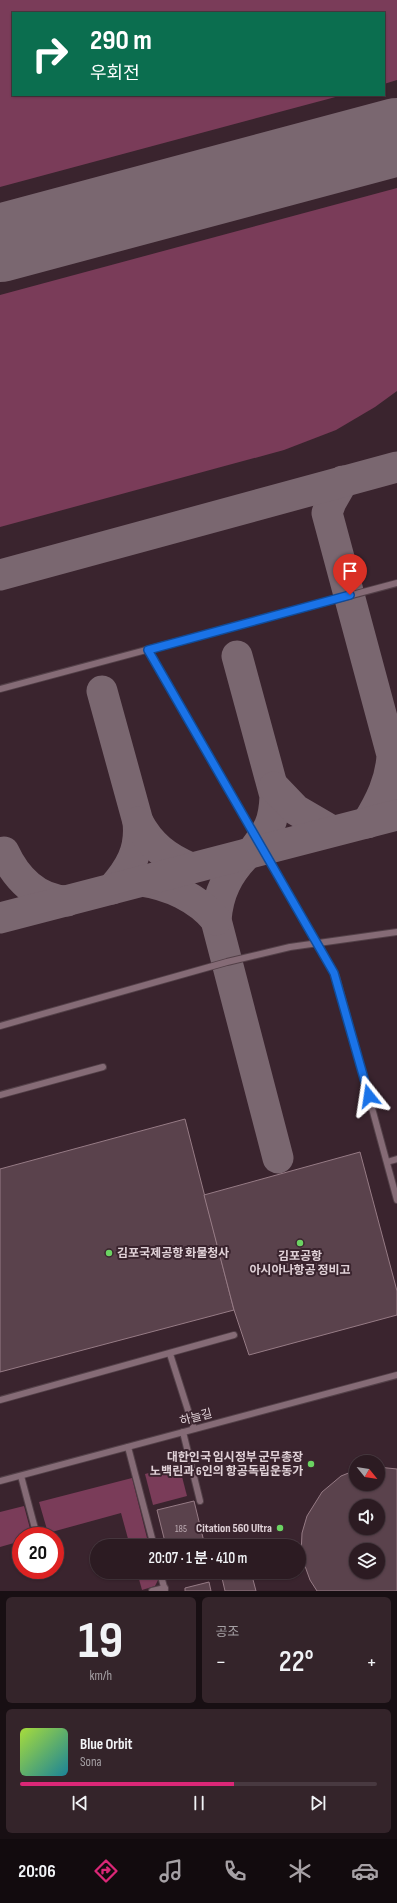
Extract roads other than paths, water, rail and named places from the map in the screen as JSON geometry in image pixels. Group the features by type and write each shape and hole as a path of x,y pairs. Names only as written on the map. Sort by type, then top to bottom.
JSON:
{"lane":[{"path":"0,689 397,583"},
{"path":"148,650 337,979 397,1200"},
{"path":"0,1026 227,962 290,947 397,932"},
{"path":"0,1095 103,1067"},
{"path":"387,1162 397,1159"},
{"path":"0,1400 234,1335"},
{"path":"170,1354 194,1429"},
{"name":"하늘길","path":"0,1481 397,1375"},
{"path":"183,1432 200,1501"},
{"path":"128,1447 152,1539"},
{"path":"21,1476 35,1527"},
{"path":"152,1591 165,1589 162,1579"}],"place":[{"name":"김포공항 아시아나항공 정비고","path":"300,1243"},
{"name":"김포국제공항 화물청사","path":"109,1253"},
{"name":"대한인국 임시정부 군무총장 노백린과 6인의 항공독립운동가","path":"311,1464"},
{"name":"Citation 560 Ultra","path":"280,1528"}]}
